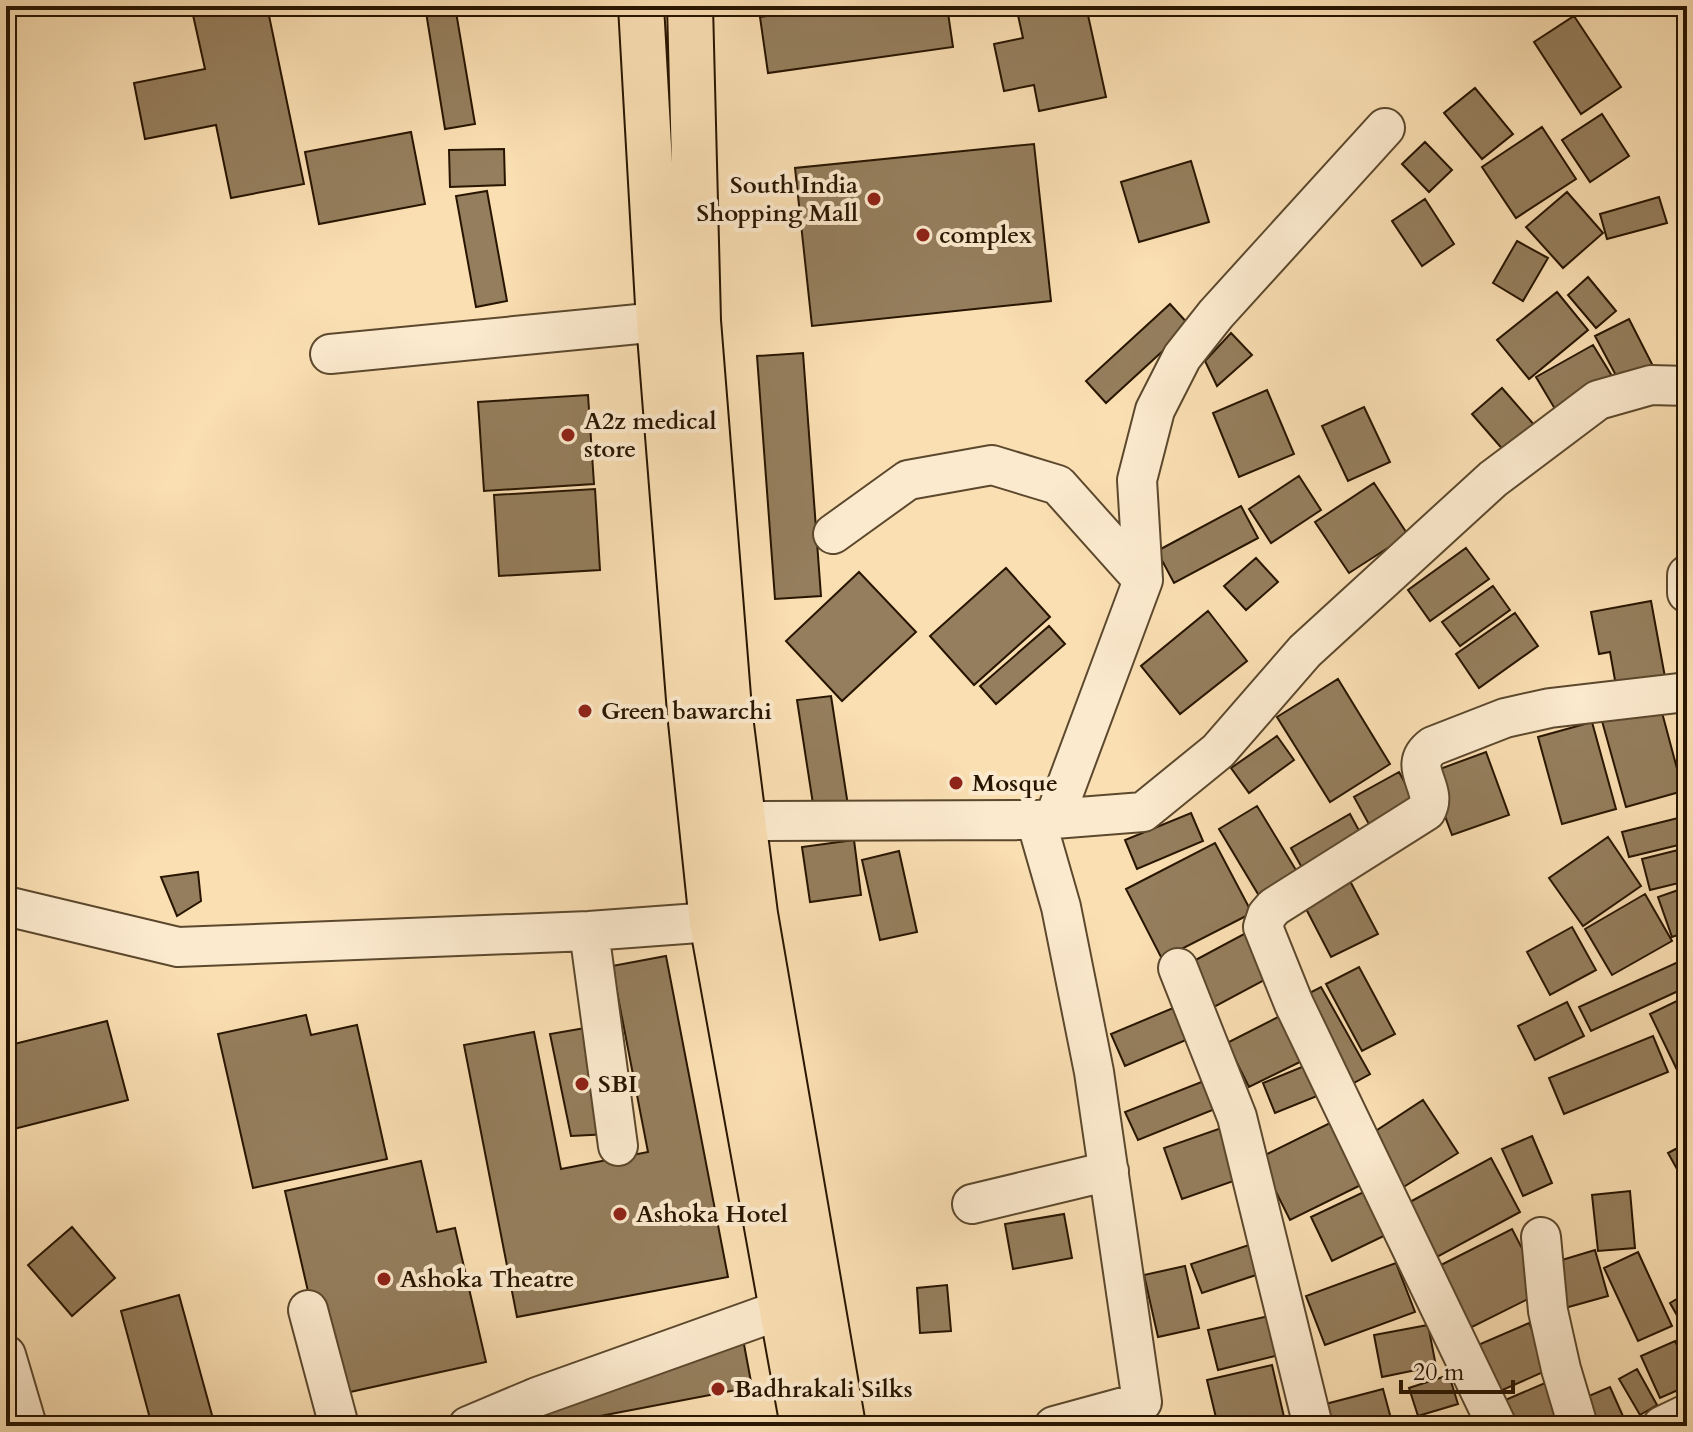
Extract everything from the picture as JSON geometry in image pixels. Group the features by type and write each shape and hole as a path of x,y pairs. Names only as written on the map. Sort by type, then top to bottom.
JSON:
{"highway":[{"path":"641,6 659,322 690,712 712,922 803,1426"},
{"path":"690,6 698,321 729,709 755,914 843,1426"}],"street":[{"path":"1054,1426 1142,1402 1094,1072 1045,819 1143,580 1137,480 1155,410 1182,357 1216,314 1385,128"},
{"path":"330,354 659,322"},
{"path":"743,821 1045,819 1143,812 1218,751 1305,651 1493,479 1598,400 1651,385 1687,386"},
{"path":"833,534 908,480 992,465 1058,485 1143,580"},
{"path":"1687,575 1687,593"},
{"path":"1497,1426 1294,1004 1263,927 1274,907 1426,811 1429,799 1420,761 1433,746 1505,718 1550,708 1687,692"},
{"path":"6,906 178,947 589,931 712,922"},
{"path":"589,931 618,1146"},
{"path":"1178,968 1237,1117 1313,1426"},
{"path":"972,1204 1109,1171"},
{"path":"1541,1237 1548,1311 1578,1426"},
{"path":"308,1310 339,1426"},
{"path":"468,1426 537,1397 780,1310"},
{"path":"6,1355 27,1426"},
{"path":"1662,1426 1687,1414"}],"building":[{"path":"191,6 267,6 304,184 231,198 216,125 145,139 134,83 205,69"},
{"path":"425,6 455,6 475,124 445,129"},
{"path":"833,6 947,6 953,47 768,73 760,17"},
{"path":"1016,6 1086,6 1106,97 1039,111 1034,85 1004,91 994,44 1023,38"},
{"path":"1574,16 1621,87 1581,114 1534,42"},
{"path":"1475,88 1513,134 1482,159 1444,113"},
{"path":"1602,114 1629,156 1590,182 1562,140"},
{"path":"1542,127 1576,179 1516,218 1482,167"},
{"path":"411,132 425,204 319,224 305,152"},
{"path":"1425,142 1452,170 1429,192 1402,164"},
{"name":"complex","path":"1034,144 1051,301 812,326 795,168"},
{"path":"504,149 505,185 450,187 449,150"},
{"path":"1191,161 1209,222 1139,242 1121,182"},
{"path":"487,191 507,301 476,307 456,196"},
{"path":"1567,192 1603,233 1563,268 1526,227"},
{"path":"1659,197 1667,223 1607,239 1600,214"},
{"path":"1425,199 1454,244 1422,266 1392,221"},
{"path":"1517,241 1548,258 1523,301 1493,283"},
{"path":"1588,277 1616,311 1596,328 1568,295"},
{"path":"1557,292 1588,330 1529,379 1497,340"},
{"path":"1170,304 1190,326 1106,403 1086,381"},
{"path":"1629,319 1653,366 1620,383 1595,336"},
{"path":"1231,333 1252,355 1217,386 1205,361"},
{"path":"1593,345 1615,381 1558,414 1536,377"},
{"path":"803,353 821,596 775,599 757,356"},
{"path":"1502,388 1542,434 1512,460 1472,414"},
{"path":"1267,390 1294,454 1239,477 1213,413"},
{"path":"588,395 594,484 484,491 478,402"},
{"path":"1364,407 1390,462 1348,481 1322,426"},
{"path":"1299,476 1321,510 1271,543 1249,509"},
{"path":"1374,483 1408,535 1349,573 1315,522"},
{"path":"595,489 600,570 499,576 494,495"},
{"path":"1241,506 1258,538 1174,583 1157,551"},
{"path":"1466,548 1489,579 1430,621 1408,590"},
{"path":"1256,558 1278,582 1246,610 1224,586"},
{"path":"1006,568 1050,617 974,685 930,636"},
{"path":"859,572 916,632 842,701 786,641"},
{"path":"1493,586 1510,610 1460,646 1442,622"},
{"path":"1651,601 1667,688 1618,697 1610,652 1599,654 1591,612"},
{"path":"1208,611 1247,661 1180,714 1141,666"},
{"path":"1515,613 1538,646 1479,688 1456,654"},
{"path":"1049,626 1065,644 996,704 980,686"},
{"path":"1338,679 1390,764 1330,802 1277,717"},
{"path":"831,696 849,812 815,817 797,700"},
{"path":"1660,705 1683,791 1626,807 1602,721"},
{"path":"1592,722 1616,809 1562,824 1538,737"},
{"path":"1277,736 1294,760 1249,793 1231,768"},
{"path":"1486,752 1509,815 1452,835 1429,773"},
{"path":"1399,772 1421,812 1376,837 1354,797"},
{"path":"1257,806 1302,880 1264,904 1219,829"},
{"path":"1191,813 1203,841 1137,869 1125,840"},
{"path":"1350,814 1369,849 1310,882 1291,848"},
{"path":"1686,816 1687,843 1629,857 1622,832"},
{"path":"1608,837 1641,886 1583,926 1549,878"},
{"path":"854,840 861,895 810,902 802,847"},
{"path":"1215,843 1252,913 1162,959 1126,889"},
{"path":"1686,848 1687,881 1650,890 1642,859"},
{"path":"899,851 917,932 880,940 862,860"},
{"path":"198,872 201,901 177,916 161,877"},
{"path":"1350,881 1378,934 1331,957 1304,905"},
{"path":"1687,887 1687,932 1672,937 1658,897"},
{"path":"1645,894 1672,941 1612,975 1585,929"},
{"path":"1257,927 1281,971 1214,1007 1190,963"},
{"path":"1572,927 1596,970 1550,995 1527,952"},
{"path":"666,956 728,1277 517,1317 464,1045 534,1032 561,1169 648,1152 612,966"},
{"path":"1687,958 1687,987 1591,1031 1579,1007"},
{"path":"1359,967 1395,1034 1362,1051 1326,984"},
{"path":"1321,987 1370,1074 1343,1089 1294,1001"},
{"path":"1687,996 1687,1072 1680,1076 1650,1014"},
{"path":"1567,1002 1584,1036 1535,1060 1518,1026"},
{"path":"1173,1008 1186,1040 1125,1066 1111,1034"},
{"path":"306,1015 311,1035 357,1025 387,1159 253,1188 218,1034"},
{"path":"1282,1015 1304,1060 1249,1087 1227,1043"},
{"path":"107,1021 128,1100 6,1131 6,1046"},
{"name":"SBI","path":"597,1026 610,1134 571,1136 550,1034"},
{"path":"1653,1036 1668,1072 1564,1114 1549,1078"},
{"path":"1319,1060 1332,1090 1275,1113 1263,1083"},
{"path":"1209,1079 1220,1107 1138,1140 1125,1112"},
{"path":"1423,1100 1458,1153 1402,1188 1368,1136"},
{"path":"1338,1119 1369,1181 1290,1220 1259,1158"},
{"path":"1230,1125 1248,1176 1182,1199 1164,1148"},
{"path":"1532,1136 1552,1183 1523,1196 1502,1149"},
{"path":"1687,1143 1687,1187 1668,1153"},
{"path":"1491,1158 1520,1212 1437,1257 1408,1203"},
{"path":"421,1161 437,1232 455,1228 486,1362 332,1396 285,1191"},
{"path":"1370,1189 1392,1232 1332,1261 1311,1217"},
{"path":"1630,1191 1635,1248 1598,1251 1592,1195"},
{"path":"1064,1214 1072,1258 1013,1269 1005,1224"},
{"path":"72,1227 115,1278 72,1316 28,1265"},
{"path":"1512,1229 1544,1291 1468,1329 1437,1267"},
{"path":"1255,1243 1265,1272 1202,1293 1191,1264"},
{"path":"1595,1250 1608,1296 1565,1308 1552,1263"},
{"path":"1638,1252 1672,1326 1638,1341 1604,1268"},
{"path":"1396,1263 1415,1312 1325,1345 1306,1296"},
{"path":"1185,1266 1199,1328 1158,1337 1144,1275"},
{"path":"947,1285 951,1331 920,1333 917,1288"},
{"path":"1687,1293 1687,1333 1670,1303"},
{"path":"179,1295 215,1426 152,1426 121,1311"},
{"path":"1277,1314 1287,1353 1218,1370 1208,1330"},
{"path":"1529,1323 1550,1369 1498,1392 1478,1345"},
{"path":"1428,1325 1436,1366 1382,1377 1374,1335"},
{"path":"743,1339 752,1387 535,1426 526,1380"},
{"path":"1675,1341 1687,1366 1687,1386 1660,1398 1641,1356"},
{"path":"1272,1365 1284,1417 1245,1426 1218,1426 1207,1380"},
{"path":"1637,1369 1657,1405 1640,1415 1619,1379"},
{"path":"1449,1375 1458,1404 1418,1416 1409,1388"},
{"path":"1552,1380 1573,1426 1514,1426 1503,1401"},
{"path":"1610,1387 1626,1423 1619,1426 1581,1426 1572,1403"},
{"path":"1383,1389 1393,1426 1319,1426 1314,1407"}],"place":[{"name":"South India Shopping Mall","path":"874,199"},
{"name":"complex","path":"923,235"},
{"name":"A2z medical store","path":"568,435"},
{"name":"Green bawarchi","path":"585,711"},
{"name":"Mosque","path":"956,783"},
{"name":"SBI","path":"582,1084"},
{"name":"Ashoka Hotel","path":"620,1214"},
{"name":"Ashoka Theatre","path":"384,1279"},
{"name":"Badhrakali Silks","path":"718,1389"}]}
